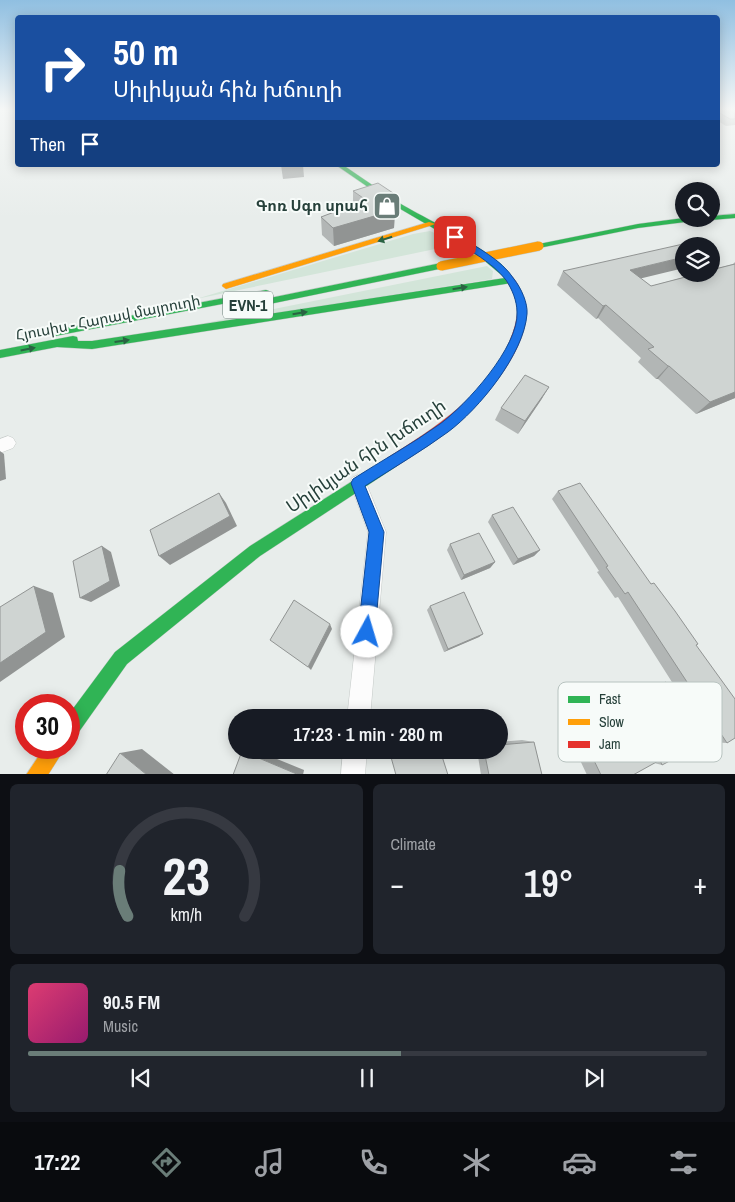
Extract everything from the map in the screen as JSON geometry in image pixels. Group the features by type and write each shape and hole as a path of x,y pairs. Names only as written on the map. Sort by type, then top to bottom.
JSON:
{"main road":[{"name":"Սիլիկյան հին խճուղի","path":"80,714 121,658 255,551 444,428 466,409 502,366 519,330 522,313 518,296 510,280 497,265 468,245 378,194 342,167"},
{"path":"720,212 735,211"},
{"name":"Հյուսիս - Հարավ մայրուղի","path":"552,240 630,221 675,215"},
{"path":"720,217 735,216"},
{"name":"Հյուսիս - Հարավ մայրուղի","path":"0,354 535,243 675,221"},
{"path":"219,288 432,224"},
{"name":"Հյուսիս - Հարավ մայրուղի","path":"0,344 438,263"},
{"path":"56,343 92,345 510,280"},
{"path":"111,322 145,309 200,294"},
{"path":"36,774 48,759"}],"street":[{"path":"358,483 377,532 359,709"},
{"path":"353,774 354,759"}],"green space":[{"path":"430,231 459,244 196,299 413,234"},
{"path":"487,266 493,271 492,279 180,328"}],"building":[{"path":"378,183 393,193 378,198 395,210 333,228 321,217 366,200 353,191"},
{"path":"675,246 675,259 630,270 651,286 675,280 675,282 720,282 720,268 735,264 735,392 710,402 648,349 654,347 563,271"},
{"path":"525,375 549,387 525,421 501,408"},
{"path":"580,483 651,584 654,583 675,611 698,644 696,645 735,699 735,738 727,743 722,735 722,682 687,682 628,592 625,594 606,567 608,566 558,491"},
{"path":"219,493 230,516 159,556 150,530"},
{"path":"513,507 540,550 518,559 492,515"},
{"path":"479,533 495,562 464,575 450,544"},
{"path":"102,546 110,581 80,598 73,561"},
{"path":"34,586 46,632 0,663 0,607"},
{"path":"464,592 483,634 448,649 430,606"},
{"path":"294,600 330,624 308,667 270,640"},
{"path":"534,742 542,774 489,774 486,759 508,759 508,744"},
{"path":"120,753 146,774 107,774"},
{"path":"239,759 261,759 297,774 233,774"},
{"path":"392,759 443,759 448,774 396,774"},
{"path":"595,762 656,762 635,774 601,774"}],"traffic: fast":[{"path":"342,167 399,206 477,250 498,266 507,276"},
{"path":"720,217 735,216"},
{"path":"539,246 638,226 675,221"},
{"path":"250,305 441,266"},
{"path":"56,343 92,345 511,280"},
{"path":"55,333 266,293"},
{"path":"0,354 73,340"},
{"path":"80,714 121,658 255,551 392,462"}],"traffic: slow":[{"path":"226,286 432,224"},
{"path":"441,266 539,246"},
{"path":"37,774 47,759"}],"traffic: jam":[{"path":"392,462 431,437 455,418 481,392 504,362 519,330 522,314 518,294 507,276"}],"place":[{"name":"Գոռ Սգո սրահ","path":"387,206"}],"route":[{"path":"367,632 377,532 358,483 444,428 466,409 502,366 519,330 522,313 518,296 510,280 497,265 455,237"}]}
